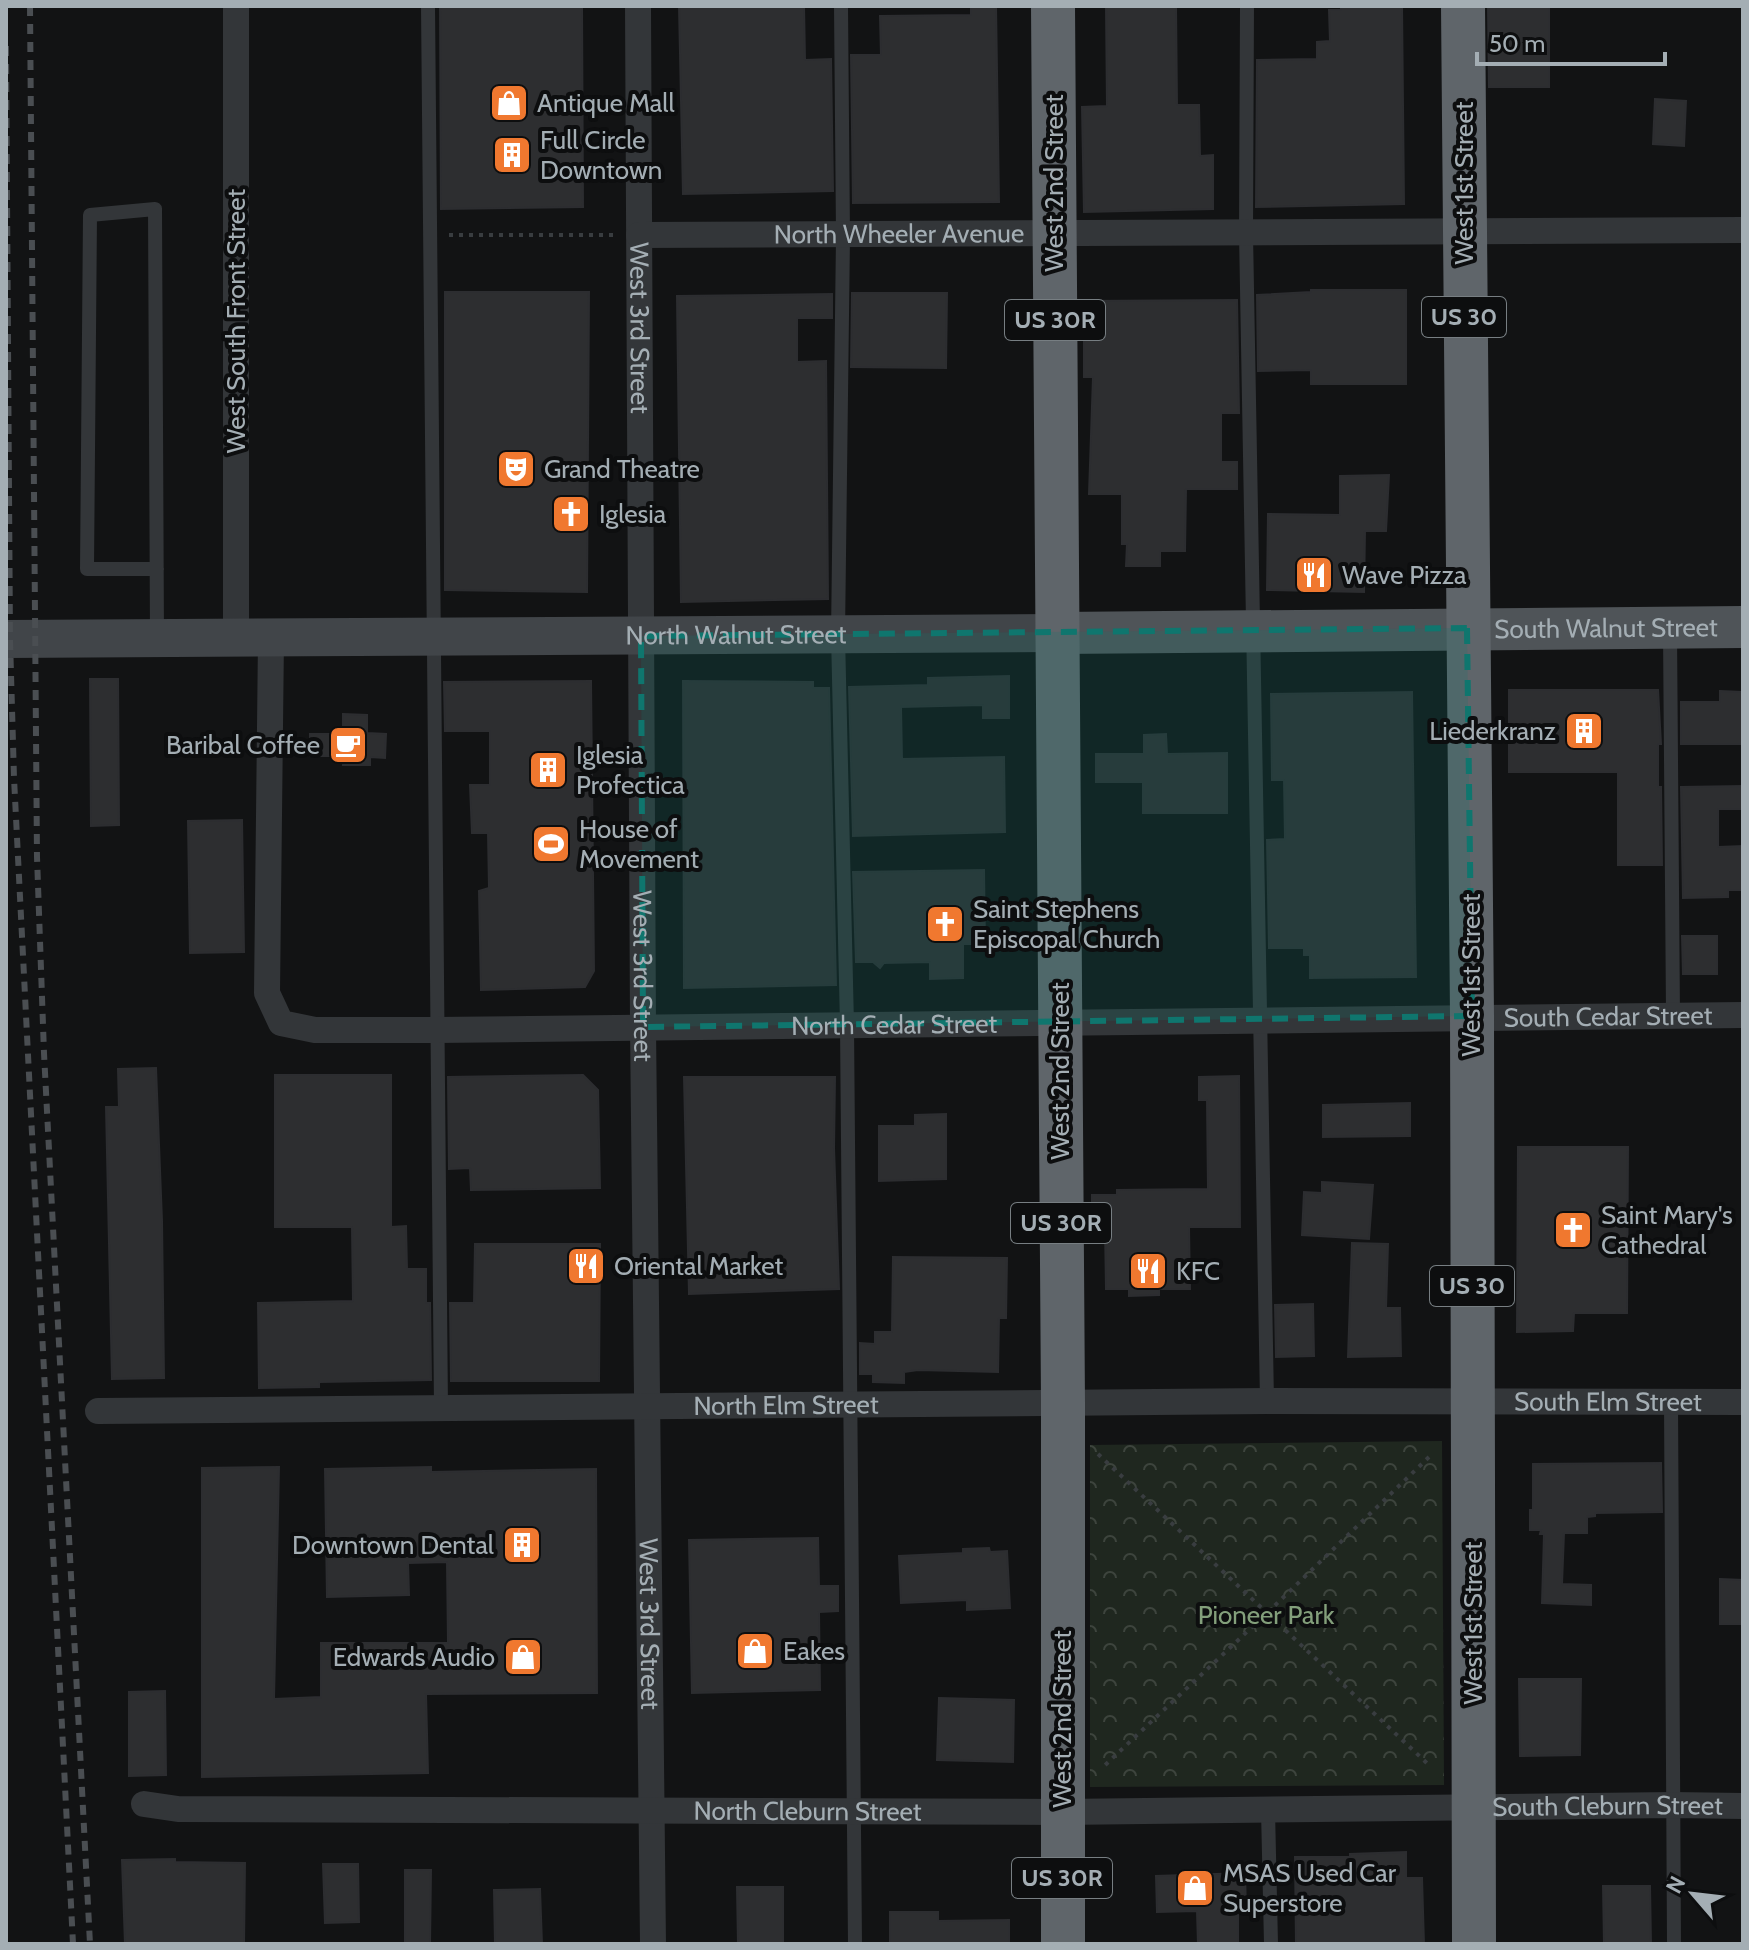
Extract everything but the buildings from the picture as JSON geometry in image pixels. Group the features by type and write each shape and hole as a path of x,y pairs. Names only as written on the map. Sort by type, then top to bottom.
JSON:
{"highway":[{"name":"West 2nd Street","path":"1053,6 1063,1403 1063,1944"},
{"name":"West 1st Street","path":"1463,6 1472,1016 1474,1944"}],"main road":[{"name":"South Walnut Street","path":"1467,628 1743,627"},
{"name":"North Walnut Street","path":"6,639 1467,628"}],"street":[{"name":"West South Front Street","path":"236,6 267,993 281,1023 315,1030"},
{"name":"West 3rd Street","path":"638,6 643,1027 653,1944"},
{"name":"North Wheeler Avenue","path":"639,235 1743,230"},
{"name":"South Cedar Street","path":"1472,1016 1743,1015"},
{"name":"North Cedar Street","path":"315,1030 1472,1016"},
{"name":"North Elm Street","path":"98,1411 1472,1401"},
{"name":"South Elm Street","path":"1472,1401 1743,1402"},
{"name":"North Cleburn Street","path":"144,1804 178,1809 1061,1812 1473,1809"},
{"name":"South Cleburn Street","path":"1473,1809 1743,1806"}],"lane":[{"path":"428,6 435,1030 441,1408"},
{"path":"841,6 843,236 838,635 847,1025 855,1944"},
{"path":"1247,6 1246,233 1267,1401"},
{"path":"157,569 87,569 90,215 155,209 156,506 157,569 157,638"},
{"path":"1670,628 1673,1015"},
{"path":"1671,1402 1674,1944"},
{"path":"1268,1810 1271,1944"}],"path":[{"path":"430,235 639,235"},
{"path":"1092,1446 1100,1457 1430,1766"},
{"path":"1103,1767 1429,1457"}],"highlighted area":[{"path":"1467,628 1472,1016 643,1027 641,636"}],"green space":[{"name":"Pioneer Park","path":"1442,1441 1444,1785 1090,1787 1090,1445"}],"railway":[{"path":"30,6 37,857 44,1053 90,1944"},
{"path":"6,46 10,639 14,778 73,1944"}],"place":[{"name":"Antique Mall","path":"509,103"},
{"name":"Full Circle Downtown","path":"512,155"},
{"name":"Grand Theatre","path":"516,469"},
{"name":"Iglesia","path":"571,514"},
{"name":"Wave Pizza","path":"1314,575"},
{"name":"Liederkranz","path":"1584,731"},
{"name":"Baribal Coffee","path":"348,745"},
{"name":"Iglesia Profectica","path":"548,770"},
{"name":"House of Movement","path":"551,844"},
{"name":"Saint Stephens Episcopal Church","path":"945,924"},
{"name":"Saint Mary's Cathedral","path":"1573,1230"},
{"name":"Oriental Market","path":"586,1266"},
{"name":"KFC","path":"1148,1271"},
{"name":"Downtown Dental","path":"522,1545"},
{"name":"Eakes","path":"755,1651"},
{"name":"Edwards Audio","path":"523,1657"},
{"name":"MSAS Used Car Superstore","path":"1195,1888"}]}
